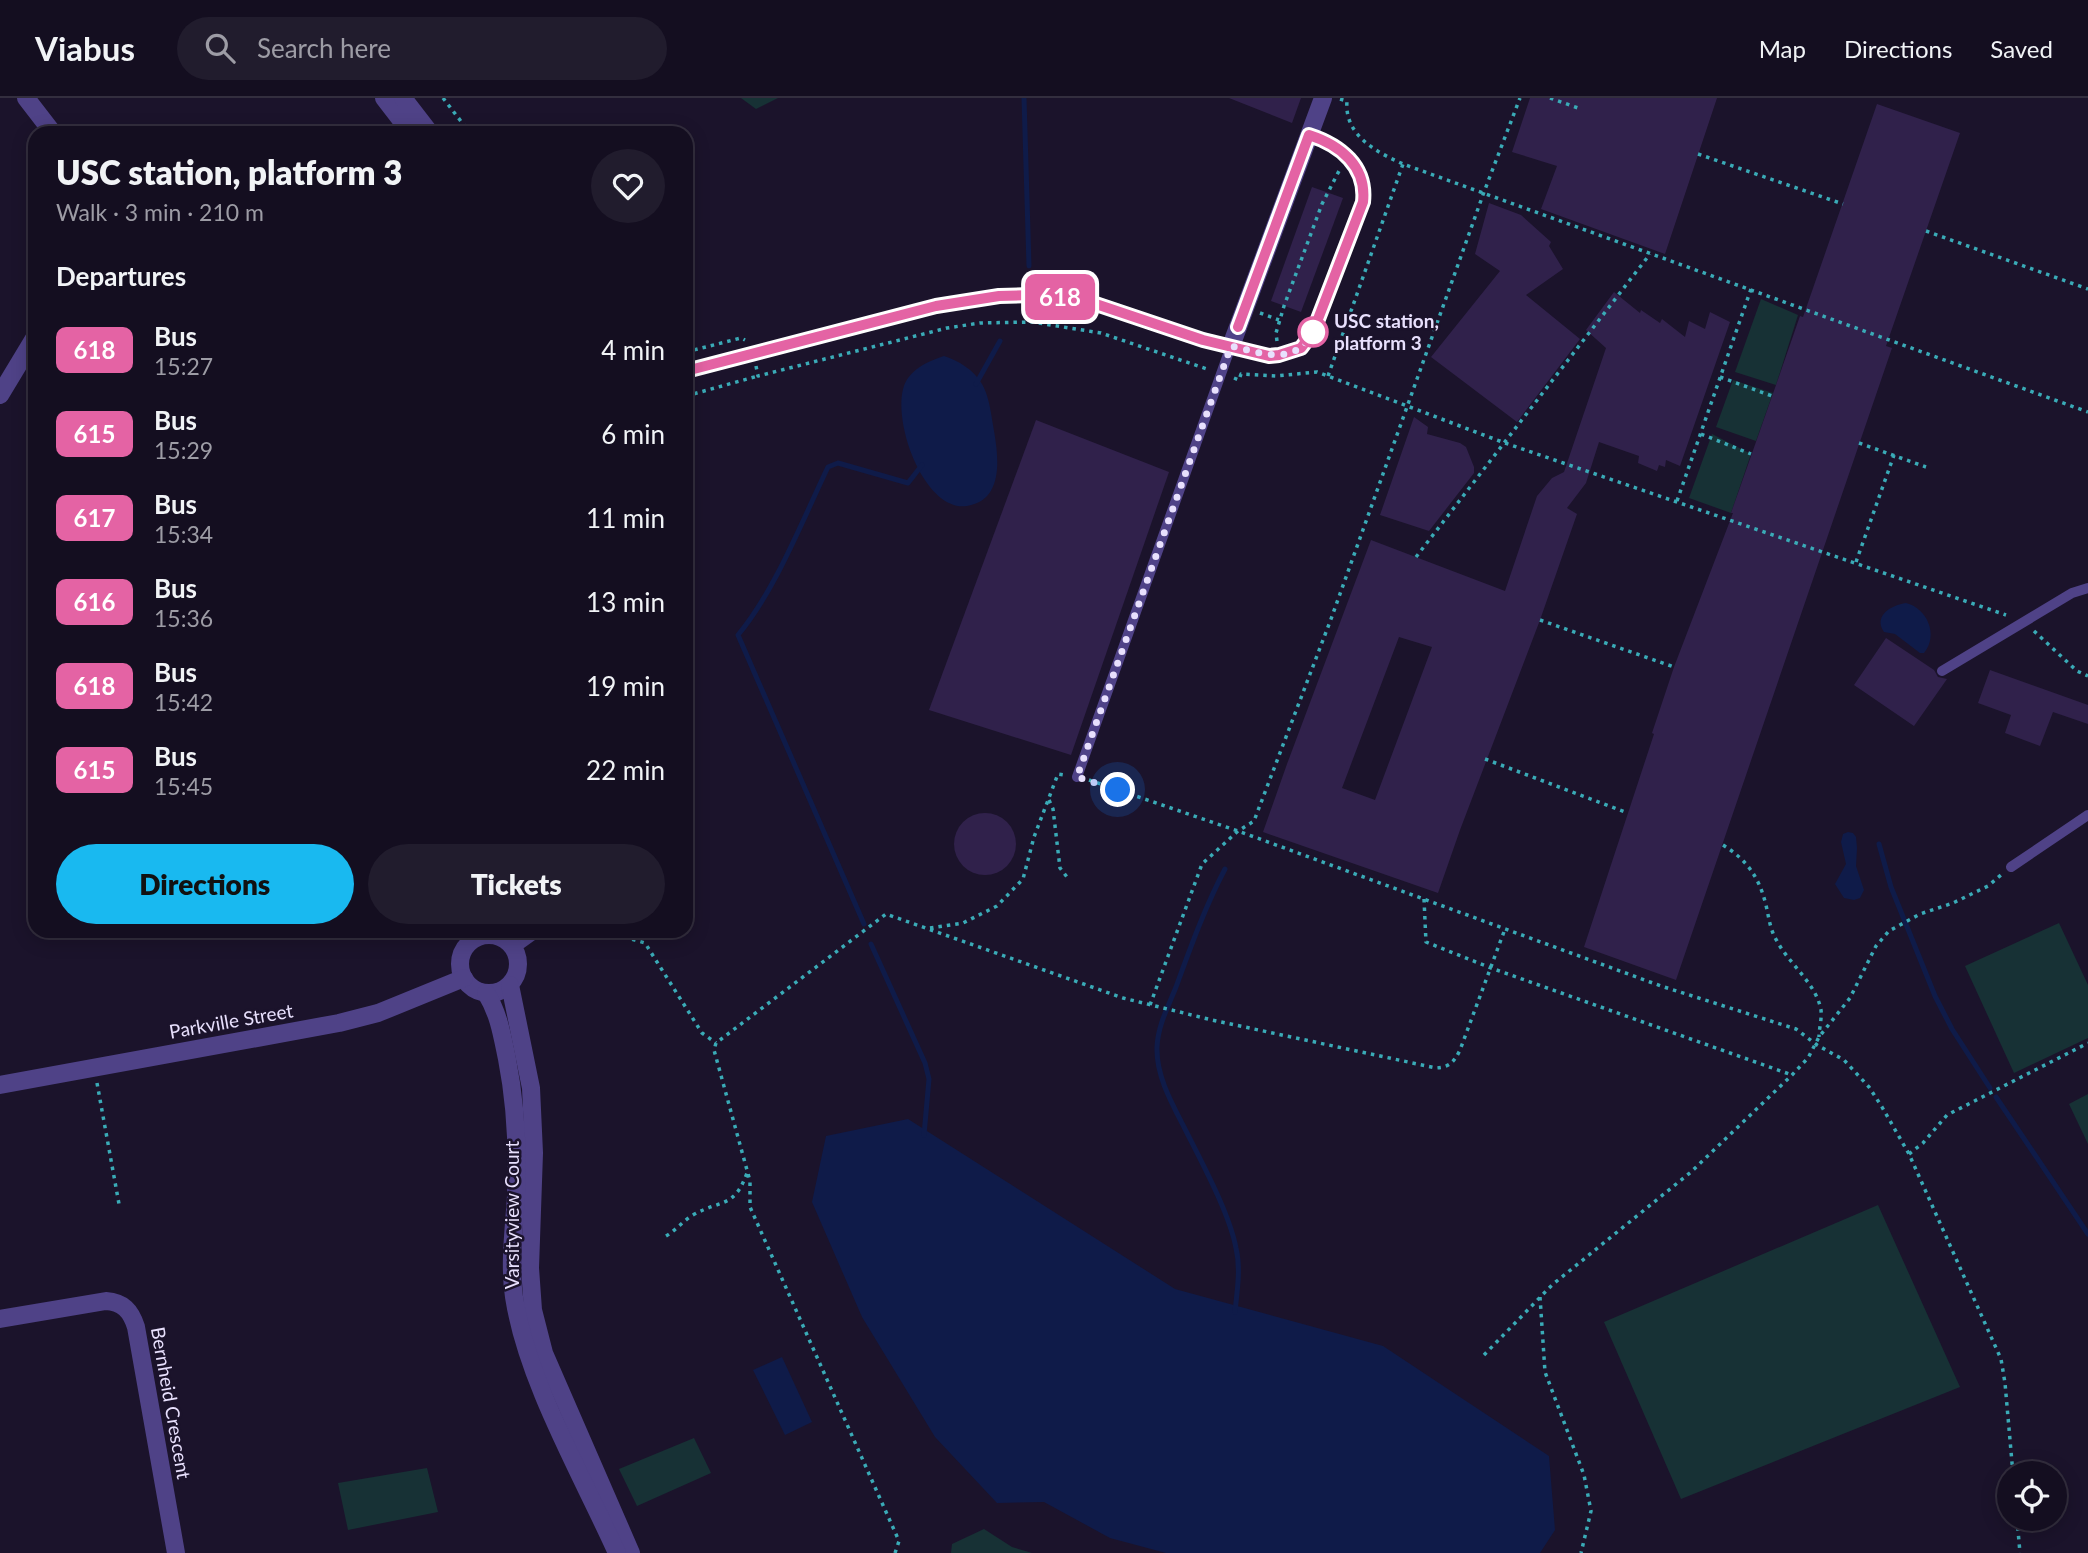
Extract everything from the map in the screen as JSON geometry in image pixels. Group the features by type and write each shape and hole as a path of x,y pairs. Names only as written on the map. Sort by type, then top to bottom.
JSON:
{"street":[{"path":"26,98 48,126"},
{"path":"384,98 406,126"},
{"path":"403,98 425,126"},
{"path":"1231,346 1323,98"},
{"path":"0,395 28,349"},
{"path":"475,938 460,961 464,978 477,991 486,993 503,990 510,985 519,968 514,949 500,938"},
{"name":"Parkville Street","path":"1,1080 94,1068 339,1023 378,1013 464,978"},
{"name":"Varsityview Court","path":"510,985 531,1088 534,1153 521,1268 514,1296 538,1381 632,1553"},
{"name":"Varsityview Court","path":"486,993 496,1009 514,1093 521,1268"},
{"name":"Bernheid Crescent","path":"0,1319 102,1301 116,1302 129,1311 136,1327 176,1553"},
{"name":"Varsityview Court","path":"592,1481 617,1553"}],"lane":[{"path":"693,369 968,299 1031,295 1087,301 1203,340 1269,356 1301,348 1313,332 1363,202 1364,191 1361,178 1350,160 1333,144 1309,135"},
{"path":"1077,777 1231,346"},
{"path":"1942,671 2072,593 2088,588"},
{"path":"2011,867 2088,815"},
{"path":"514,949 529,938"}],"path":[{"path":"443,98 465,126"},
{"path":"1339,98 1347,101 1346,113 1357,134 1380,154 1403,164 2088,412"},
{"path":"1148,1004 1202,864 1238,831 1254,821 1331,620 1520,98"},
{"path":"1550,98 1578,108"},
{"path":"1283,374 1276,333 1279,320 1336,173 1367,143"},
{"path":"1698,154 1843,204"},
{"path":"1328,376 1403,164"},
{"path":"1926,231 2088,289"},
{"path":"1416,557 1651,254"},
{"path":"1677,501 1751,289"},
{"path":"693,394 947,328 980,323 1032,322 1101,333 1239,380 1241,374 1266,376 1305,372 1328,376 1505,443 2025,622 2077,671 2088,676"},
{"path":"693,350 741,338 748,342 753,353 758,376"},
{"path":"1720,377 1772,396"},
{"path":"1701,434 1751,454"},
{"path":"1859,443 1926,467"},
{"path":"1856,563 1894,456"},
{"path":"1540,620 1674,667"},
{"path":"1485,760 1628,813"},
{"path":"930,928 963,922 997,906 1023,879 1034,837 1058,774 1077,777 1238,831 1661,986 1796,1028 1816,1045 1844,1060 1869,1087 1909,1154 2001,1359 2006,1383 2012,1461"},
{"path":"1049,800 1053,809 1060,868 1067,877"},
{"path":"1484,1355 1539,1297 1605,1240 1692,1172 1792,1075 1816,1045 1821,1011 1815,995 1777,942 1752,871 1740,856 1723,845"},
{"path":"1819,1037 1850,998 1876,946 1889,931 1910,919 1988,886 2011,867"},
{"path":"1424,899 1426,942 1491,968 1792,1075"},
{"path":"894,1552 899,1541 750,1207 750,1181 713,1050 716,1043 886,914 1123,998 1445,1068 1454,1062 1460,1050 1505,929"},
{"path":"628,938 645,943 702,1033 716,1043"},
{"path":"1909,1154 1923,1143 1947,1115 2088,1043"},
{"path":"94,1068 120,1204"},
{"path":"666,1236 691,1216 732,1198 738,1193 747,1171"},
{"path":"1539,1297 1545,1372 1584,1475 1591,1511 1581,1553"},
{"path":"2018,1531 2020,1553"}],"green space":[{"path":"741,98 778,98 756,109"},
{"path":"1761,299 1798,315 1776,385 1735,372"},
{"path":"1733,380 1773,393 1756,441 1716,427"},
{"path":"1712,434 1751,454 1731,513 1689,498"},
{"path":"2059,923 2088,985 2088,1038 2014,1073 1965,966"},
{"path":"2088,1094 2088,1144 2069,1104"},
{"path":"1878,1205 1960,1387 1681,1499 1604,1322"},
{"path":"694,1438 711,1473 637,1506 619,1469"},
{"path":"427,1468 438,1512 348,1530 338,1483"},
{"path":"984,1529 1012,1547 1032,1553 951,1553 952,1544"}],"water":[{"path":"944,356 966,367 982,384 995,436 997,461 994,485 980,502 967,506 951,504 936,493 912,456 905,434 902,392 908,378 920,367"},
{"path":"1906,603 1920,610 1928,623 1930,638 1924,653 1920,653 1895,634 1884,632 1881,626 1885,612"},
{"path":"1848,832 1856,837 1856,866 1864,890 1860,898 1854,900 1844,898 1835,884 1846,864 1841,842 1843,834"},
{"path":"908,1119 1175,1289 1383,1346 1549,1456 1555,1530 1540,1553 1166,1553 1110,1538 1044,1502 997,1503 935,1437 862,1317 812,1202 826,1136"},
{"path":"782,1357 812,1422 785,1435 753,1370"}],"building":[{"path":"1229,98 1301,98 1292,123"},
{"path":"1530,98 1717,98 1665,254 1541,209 1557,166 1512,152"},
{"path":"1877,104 1960,133 1886,346 1892,348 1676,980 1584,947 1674,667 1733,513 1800,316 1803,317"},
{"path":"1312,187 1343,198 1301,312 1271,301"},
{"path":"1489,203 1521,215 1551,242 1549,246 1563,269 1526,295 1580,339 1517,422 1431,357 1500,271 1475,254"},
{"path":"1614,292 1640,313 1641,310 1660,323 1662,319 1685,337 1689,321 1705,329 1710,312 1730,322 1680,466 1666,460 1665,467 1659,465 1657,471 1638,463 1639,456 1599,442 1586,483 1567,508 1577,514 1438,893 1263,832 1371,540 1505,591 1537,496 1552,478 1564,472 1606,348 1586,330","holes":["1399,637 1432,647 1375,800 1342,788"]},
{"path":"1414,417 1428,427 1427,434 1466,447 1474,467 1474,473 1429,531 1380,515"},
{"path":"1036,420 1169,472 1071,755 929,710"},
{"path":"1886,638 1934,670 1938,677 1947,679 1914,726 1854,685"},
{"path":"1990,670 2088,705 2088,724 2053,712 2040,746 2005,733 2011,715 1978,703"},
{"path":"985,813 1007,822 1016,844 1007,866 985,875 963,866 954,844 963,822"}],"waterway":[{"path":"1024,98 1029,266"},
{"path":"976,384 1000,341"},
{"path":"864,924 738,635 776,576 828,467 838,463 908,483 922,465"},
{"path":"1879,844 1891,887 1935,996 1952,1029 1990,1088"},
{"path":"1225,869 1164,1016 1159,1031 1157,1057 1165,1088 1214,1187 1232,1234 1238,1264 1235,1312"},
{"path":"871,944 925,1063 929,1079 924,1135"},
{"path":"1996,1097 2088,1234"}],"bus line":[{"name":"618","path":"693,369 936,306 968,299 1031,295 1087,301 1203,340 1269,356 1291,352 1301,348 1313,332 1363,202 1364,191 1356,167 1340,149 1325,140 1309,135 1238,327"}],"place":[{"name":"USC station, platform 3","path":"1313,332"}],"route":[{"path":"1118,790 1077,777 1231,346 1269,356 1279,355 1301,348 1313,332"}]}
